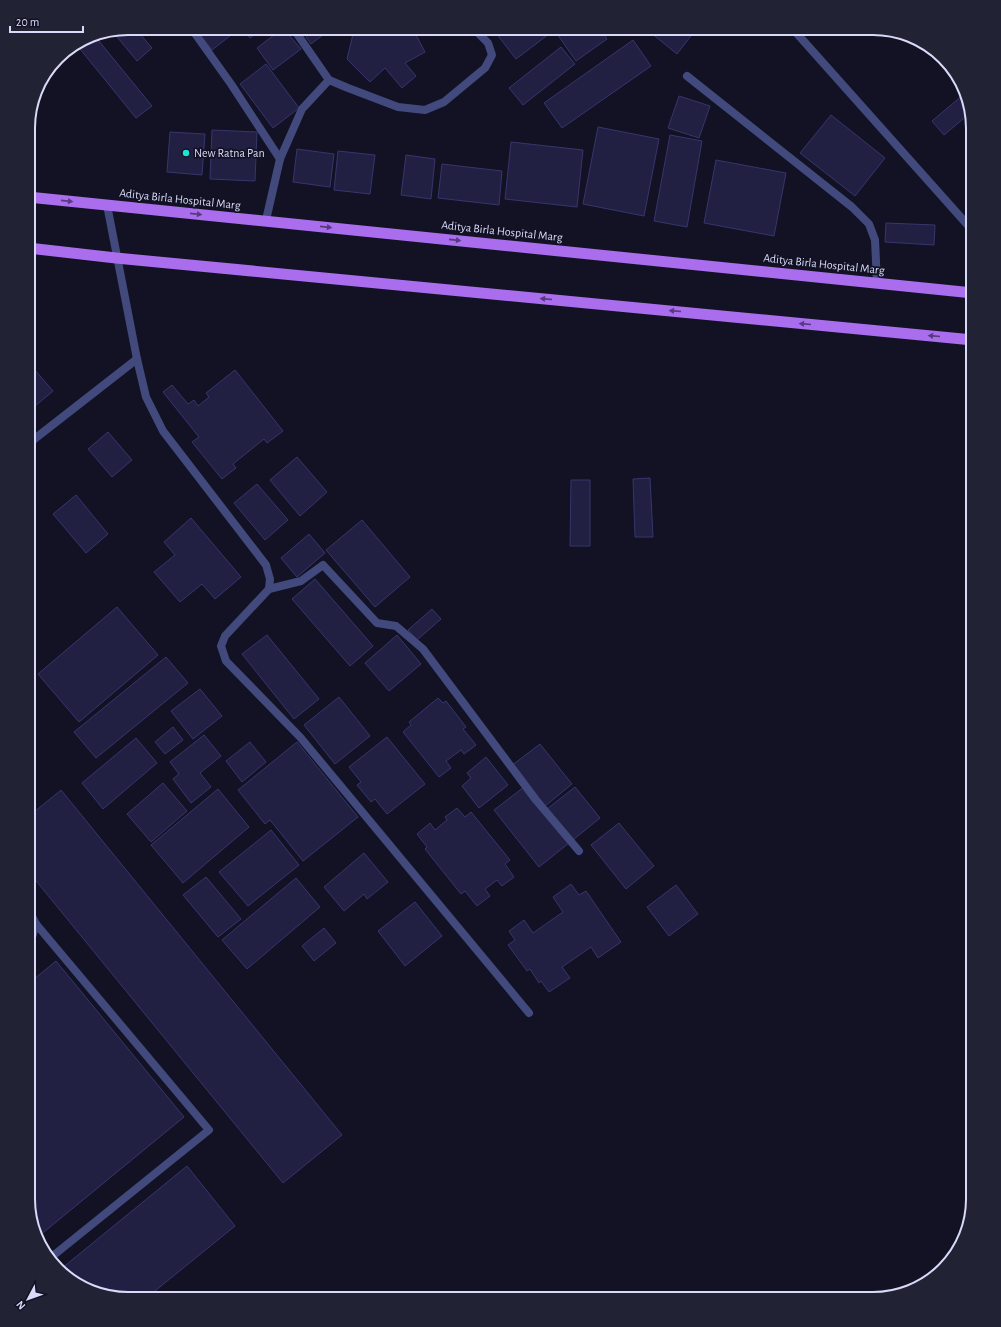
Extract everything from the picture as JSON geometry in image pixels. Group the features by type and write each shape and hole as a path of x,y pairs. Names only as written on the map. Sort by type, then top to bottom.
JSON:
{"main road":[{"name":"Aditya Birla Hospital Marg","path":"35,198 966,292"},
{"path":"35,249 116,258 966,339"}],"street":[{"path":"196,35 235,90 280,159"},
{"path":"298,35 329,80 398,107 425,110 444,102 485,68 492,55 488,43 480,35"},
{"path":"798,35 966,222"},
{"path":"687,76 852,207 869,224 876,240 877,283"},
{"path":"266,220 280,159 302,109 329,80"},
{"path":"107,205 116,258 146,397 163,431 266,565 270,578 269,589"},
{"path":"35,439 137,359"},
{"path":"529,1013 300,737 226,661 221,646 225,636 269,589 301,581 323,565 377,623 396,626 423,649 536,800 579,851"},
{"path":"36,924 209,1130 54,1255"}],"building":[{"path":"141,35 152,48 137,61 116,36"},
{"path":"200,35 231,35 212,50"},
{"path":"274,35 289,35 301,49 273,70 257,48"},
{"path":"305,35 323,35 311,44"},
{"path":"353,35 416,35 425,52 405,63 416,76 402,88 385,68 370,82 347,59"},
{"path":"497,35 548,35 516,59"},
{"path":"558,35 604,35 607,39 576,61"},
{"path":"654,35 692,35 677,54"},
{"path":"98,40 152,106 136,118 80,49"},
{"path":"633,40 651,66 562,128 544,103"},
{"path":"561,47 575,64 523,105 509,88"},
{"path":"266,64 299,108 273,128 240,84"},
{"path":"679,96 710,106 699,138 668,128"},
{"path":"961,97 965,117 944,135 932,121"},
{"path":"831,115 885,158 855,196 800,153"},
{"path":"598,127 659,139 644,216 583,204"},
{"path":"212,130 257,132 255,181 210,179"},
{"name":"New Ratna Pan","path":"170,132 205,134 202,175 167,172"},
{"path":"670,135 702,141 687,227 654,221"},
{"path":"511,142 583,150 577,207 505,199"},
{"path":"297,149 334,154 330,187 293,182"},
{"path":"338,151 375,155 370,194 334,190"},
{"path":"406,155 435,159 431,199 401,195"},
{"path":"716,160 786,173 774,236 704,223"},
{"path":"442,164 502,171 499,205 438,198"},
{"path":"886,223 935,225 934,245 885,242"},
{"path":"35,370 53,391 35,406"},
{"path":"235,370 283,431 267,443 264,439 233,464 236,468 222,479 192,442 199,437 163,392 172,385 188,404 194,400 198,406 209,397 206,393"},
{"path":"108,432 132,460 112,477 88,449"},
{"path":"297,457 327,492 300,516 270,480"},
{"path":"650,478 653,537 635,537 633,479"},
{"path":"571,480 590,480 590,546 570,546"},
{"path":"257,484 288,520 265,540 234,503"},
{"path":"76,495 108,534 86,553 53,514"},
{"path":"191,518 241,577 215,599 202,584 180,602 154,572 175,555 164,542"},
{"path":"362,520 410,577 375,607 326,550"},
{"path":"309,534 325,553 297,577 281,558"},
{"path":"315,579 373,646 350,666 292,599"},
{"path":"117,607 158,655 79,722 38,674"},
{"path":"432,609 441,619 417,640 408,630"},
{"path":"267,635 319,699 294,719 242,654"},
{"path":"397,635 421,664 389,691 365,663"},
{"path":"166,657 188,683 96,758 74,732"},
{"path":"200,689 222,716 193,739 171,711"},
{"path":"339,697 370,736 335,764 304,725"},
{"path":"438,698 443,703 446,701 466,727 463,729 476,745 464,754 461,750 446,761 451,768 439,777 403,732 411,725 409,722"},
{"path":"173,727 183,740 165,754 155,742"},
{"path":"204,735 221,756 200,773 211,787 191,803 173,779 179,774 170,762"},
{"path":"387,737 425,784 387,814 375,799 371,802 357,785 361,782 349,767"},
{"path":"136,738 157,763 103,809 82,783"},
{"path":"250,742 266,762 242,782 226,761"},
{"path":"297,742 358,817 303,861 270,820 265,824 238,790"},
{"path":"540,744 572,784 544,807 511,766"},
{"path":"486,757 508,785 479,808 462,786 471,778 467,773"},
{"path":"163,783 187,811 151,842 127,814"},
{"path":"524,787 569,843 539,867 494,810"},
{"path":"575,787 600,818 573,840 547,809"},
{"path":"218,789 249,827 183,883 151,845"},
{"path":"61,790 342,1135 283,1183 35,880 35,811"},
{"path":"457,808 465,817 471,812 510,860 505,864 514,877 502,886 497,880 485,889 490,896 477,906 465,891 461,894 425,849 427,847 417,834 430,823 435,830 447,820 445,817"},
{"path":"619,823 654,866 626,889 591,845"},
{"path":"271,830 299,865 248,906 219,872"},
{"path":"364,853 388,882 367,899 364,894 344,911 324,887"},
{"path":"206,877 241,919 218,937 183,895"},
{"path":"296,878 320,907 247,969 222,940"},
{"path":"571,884 579,895 586,891 621,942 598,958 591,947 562,967 570,978 549,992 541,981 539,983 530,969 527,971 508,945 515,940 509,931 524,920 533,933 563,912 553,897"},
{"path":"676,885 698,914 669,936 647,907"},
{"path":"415,902 442,936 405,966 378,931"},
{"path":"324,928 336,943 314,961 302,946"},
{"path":"56,961 184,1117 42,1234 38,1223 35,1199 35,978"},
{"path":"187,1166 235,1226 154,1292 122,1292 98,1287 76,1276 64,1266"}],"place":[{"name":"New Ratna Pan","path":"186,153"}]}
